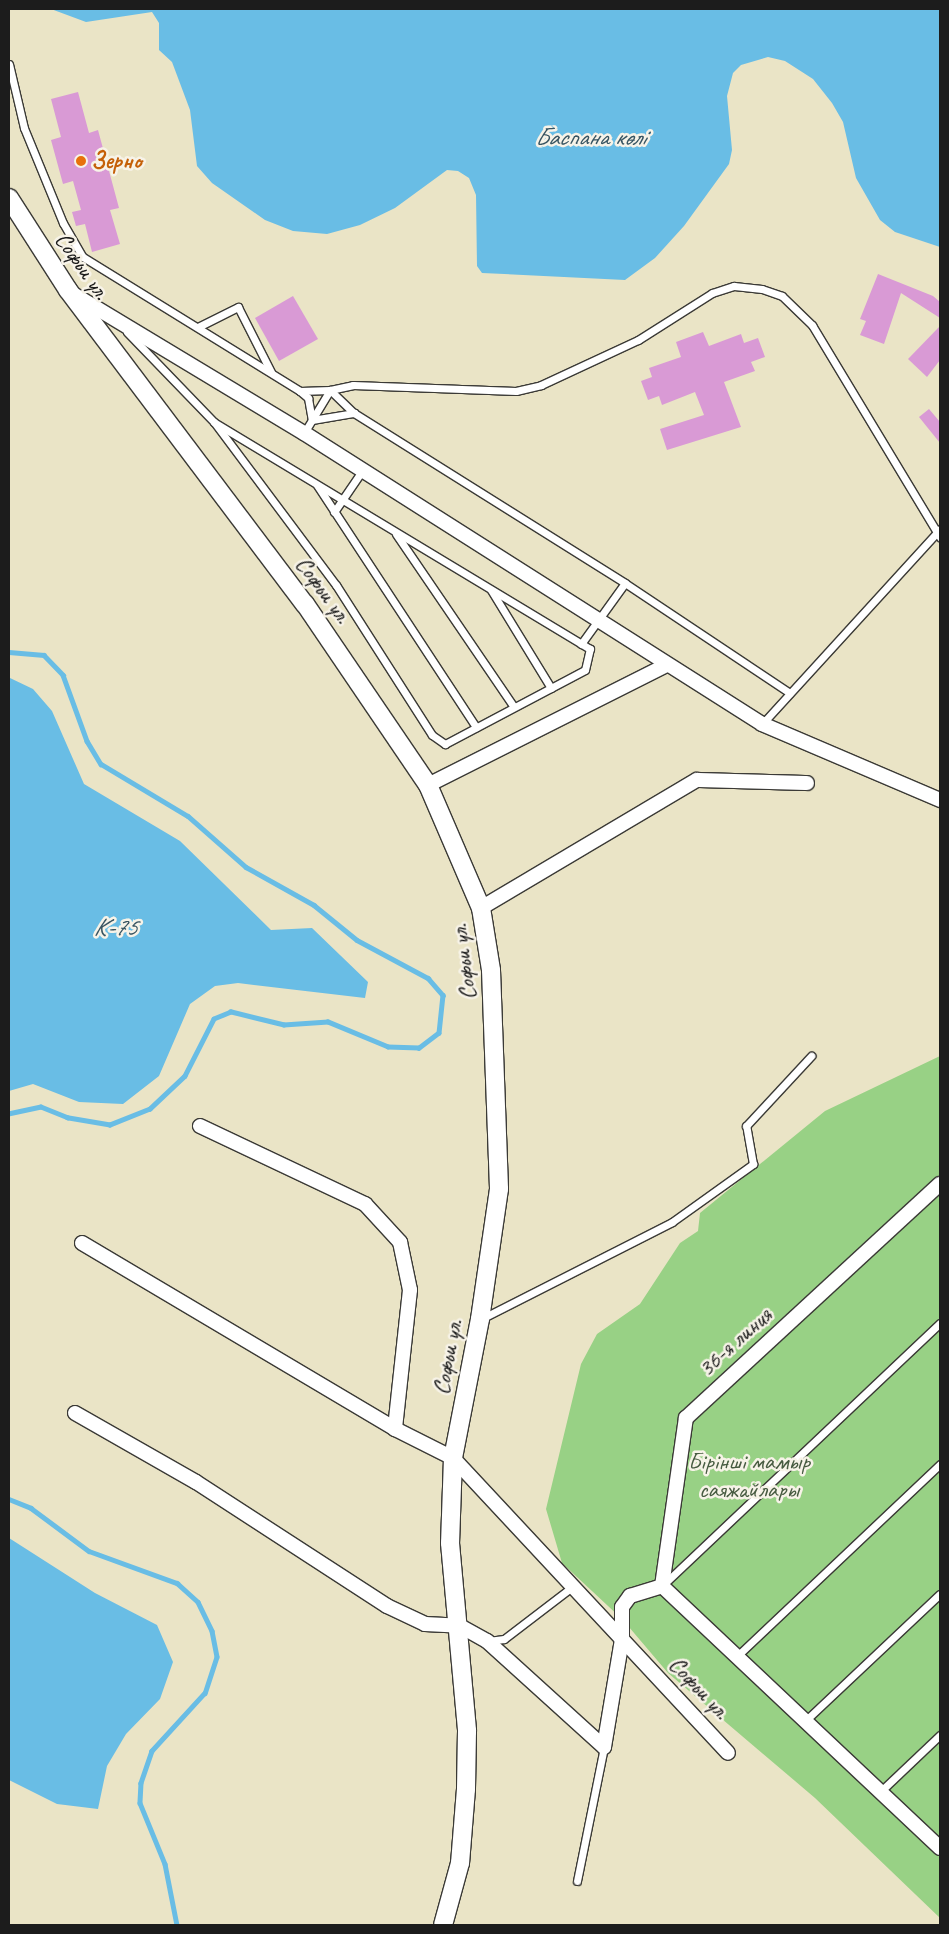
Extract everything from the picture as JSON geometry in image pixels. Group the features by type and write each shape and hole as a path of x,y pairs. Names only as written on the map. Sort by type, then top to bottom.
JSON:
{"street":[{"name":"Софьи ул.","path":"9,198 68,290 305,604 428,785 481,908 491,970 499,1189 480,1319 452,1458 728,1753"},
{"path":"68,290 304,433 762,724 940,800"},
{"path":"428,785 667,665"},
{"path":"481,908 697,780 807,783"},
{"path":"200,1126 365,1204 400,1242 410,1290 394,1429"},
{"name":"36-я линия","path":"662,1586 686,1418 940,1184"},
{"path":"82,1243 394,1429 452,1458 450,1543 460,1626 466,1789 460,1862 443,1925"},
{"path":"75,1413 196,1482 387,1606 425,1624 460,1626 487,1641 604,1747"},
{"path":"604,1747 622,1639 622,1607 630,1596 662,1586 734,1658 805,1720 938,1842"}],"lane":[{"path":"9,64 24,128 75,246 83,257 300,391 308,398 312,420"},
{"path":"300,391 330,390 353,385 524,389 638,340 712,294 734,286 762,289 782,296 812,325 939,533 762,724"},
{"path":"198,327 238,307 271,372"},
{"path":"118,322 214,422 336,586 432,735 445,744 585,670 590,650 214,422"},
{"path":"304,433 330,390"},
{"path":"330,390 354,413 625,583 790,693"},
{"path":"312,420 354,413"},
{"path":"334,512 362,471"},
{"path":"316,484 476,727"},
{"path":"394,531 514,707"},
{"path":"581,644 625,583"},
{"path":"490,588 551,688"},
{"path":"480,1319 672,1222 753,1164 746,1126 812,1056"},
{"path":"662,1586 940,1323"},
{"path":"734,1658 940,1464"},
{"path":"487,1641 504,1638 572,1586"},
{"path":"805,1720 940,1594"},
{"path":"881,1790 940,1735"},
{"path":"577,1881 604,1747"}],"green space":[{"name":"Бірінші мамыр саяжайлары","path":"940,1056 940,1918 815,1798 668,1673 623,1620 562,1563 546,1509 581,1364 597,1334 640,1304 680,1243 698,1231 700,1213 825,1111"}],"water":[{"name":"Баспана көлі","path":"51,9 940,9 940,247 895,232 880,220 856,178 843,122 832,103 813,79 785,61 768,57 741,65 733,73 727,96 732,150 729,164 684,226 655,258 625,280 482,273 477,266 476,195 469,178 458,171 447,170 395,208 360,225 327,234 293,231 265,220 212,183 197,166 190,110 172,62 159,50 159,23 152,12 86,22"},
{"name":"К-75","path":"10,678 33,689 52,711 84,784 180,841 271,930 312,928 368,982 365,998 238,983 215,986 190,1004 159,1076 123,1104 79,1102 33,1084 9,1091"},
{"path":"9,1538 95,1593 157,1625 173,1662 160,1699 126,1734 107,1766 98,1809 57,1804 9,1780"}],"building":[{"name":"Зерно","path":"78,92 89,133 98,130 119,208 110,210 120,244 92,252 85,224 76,226 72,212 81,210 73,181 63,184 51,140 61,137 51,99"},
{"path":"878,274 933,296 940,302 940,318 901,293 884,344 860,335 866,321 860,319"},
{"path":"293,296 318,339 279,361 255,318"},
{"path":"940,326 940,360 927,377 908,359"},
{"path":"703,332 709,346 741,334 744,343 758,338 765,357 751,362 755,371 724,382 741,427 667,450 660,429 704,415 695,392 662,405 659,396 648,400 641,381 652,377 649,368 681,357 676,342"},
{"path":"929,409 940,422 940,443 919,417"}],"waterway":[{"path":"9,652 44,655 63,675 87,741 101,764 188,816 246,867 314,905 357,940 428,978 443,995 439,1033 419,1048 388,1047 328,1022 284,1025 231,1012 214,1019 185,1076 150,1109 110,1125 68,1118 41,1107 9,1114"},
{"path":"9,1499 31,1508 89,1551 177,1583 198,1602 212,1631 217,1657 205,1693 152,1751 141,1783 140,1803 165,1864 177,1925"}],"place":[{"name":"Зерно","path":"81,161"}]}
